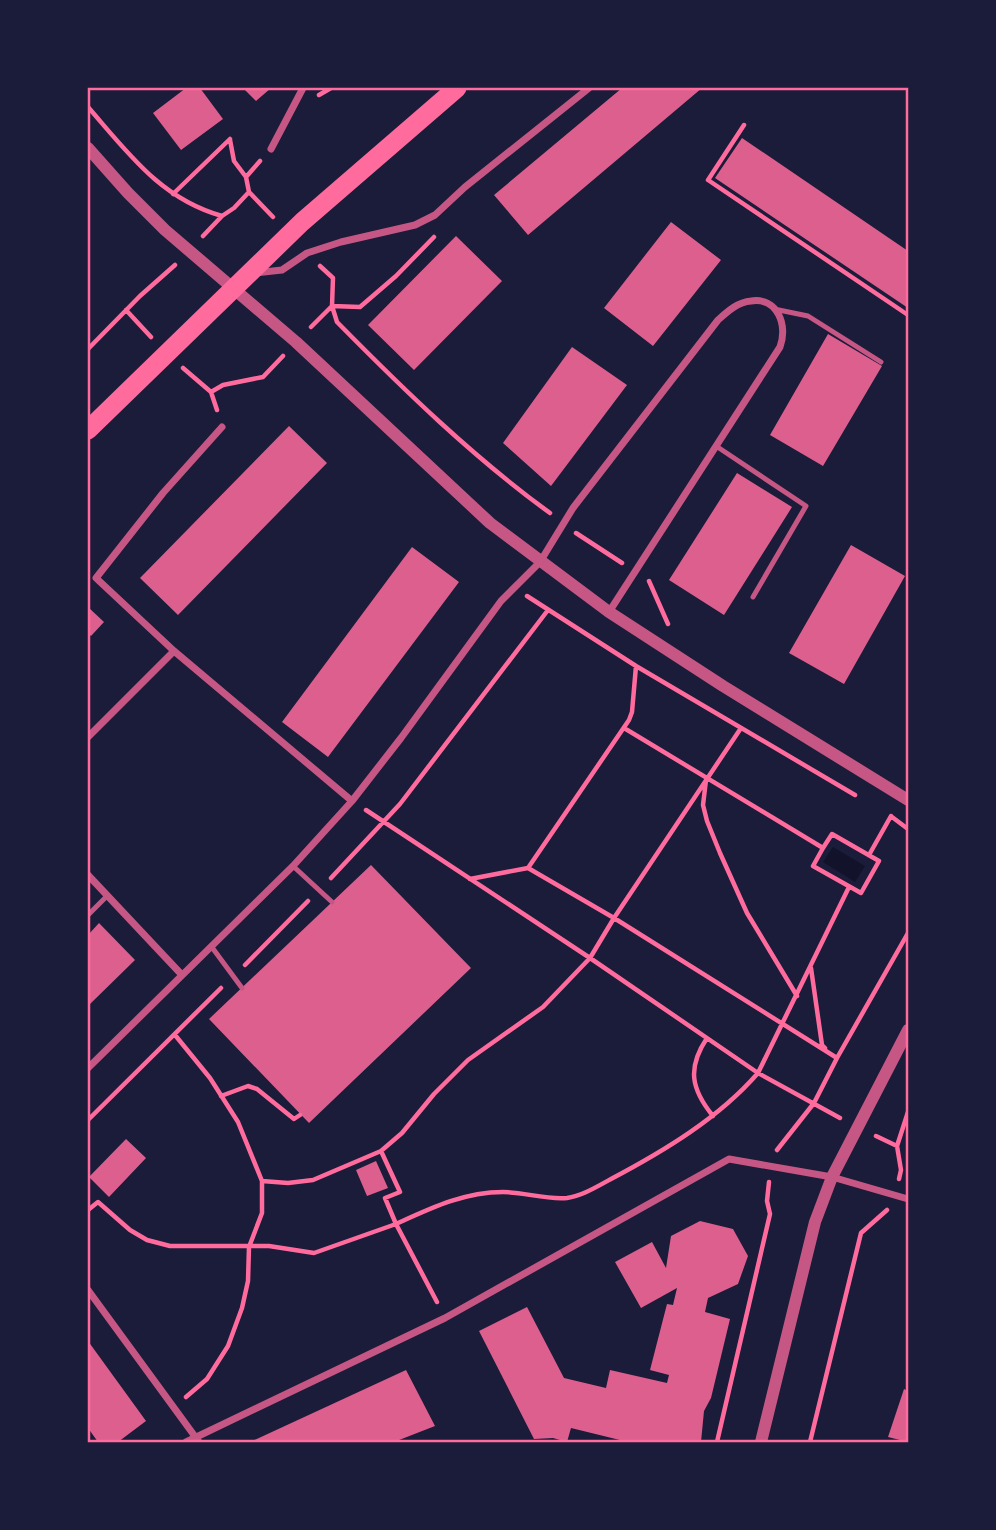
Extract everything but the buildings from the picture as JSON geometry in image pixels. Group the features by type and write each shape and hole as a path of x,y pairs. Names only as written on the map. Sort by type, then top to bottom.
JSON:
{"highway":[{"path":"88,430 251,274 289,233 457,88"}],"street":[{"path":"271,149 303,88"},
{"path":"251,274 282,270 307,253 341,242 415,225 435,215 465,187 589,88"},
{"path":"88,148 128,193 189,250 296,342 481,515 540,562 609,612 723,686 908,800"},
{"path":"88,1068 293,866 352,801 501,601 540,562 563,523 718,320 741,303 754,300 774,309 785,326 785,335 780,346 609,612"},
{"path":"222,426 163,493 96,578 174,651 352,801"},
{"path":"88,737 174,651"},
{"path":"88,874 182,975"},
{"path":"761,1443 815,1222 856,1126 908,1030"},
{"path":"186,1443 198,1440 445,1318 729,1159 832,1177 908,1199"},
{"path":"88,1290 198,1440"}],"lane":[{"path":"774,309 808,316 881,362"},
{"path":"716,446 806,506 753,597"},
{"path":"293,866 332,902"},
{"path":"88,915 107,896"},
{"path":"211,946 242,988"}],"path":[{"path":"88,107 146,174 201,210 222,216"},
{"path":"744,125 708,180 908,314"},
{"path":"173,194 230,139 234,161 246,177 249,192 289,233"},
{"path":"88,349 249,192"},
{"path":"222,426 211,392 223,385 263,377 332,306 360,307 396,276 443,227"},
{"path":"307,253 332,278 332,306 337,322 414,400 523,494 586,541 652,583 666,621 674,629"},
{"path":"514,588 636,666 856,796"},
{"path":"528,867 624,728 632,712 636,666"},
{"path":"624,728 823,848"},
{"path":"262,1181 288,1183 313,1180 381,1151 402,1133 434,1094 468,1060 543,1007 590,958 741,728"},
{"path":"706,779 703,805 720,853 747,913 797,996"},
{"path":"352,801 758,1073 897,1146"},
{"path":"869,855 891,816 908,830"},
{"path":"832,834 869,855 879,861 861,893 813,866 832,834"},
{"path":"469,879 528,867 837,1058 822,1045 811,967"},
{"path":"88,1210 98,1202 130,1230 148,1240 170,1246 269,1246 314,1252 396,1224 440,1204 478,1194 505,1192 568,1198 594,1189 638,1165 713,1116 758,1073 849,887"},
{"path":"175,1035 210,1078 238,1122 262,1181 262,1213 249,1247 248,1281 242,1308 228,1346 207,1379 175,1407"},
{"path":"706,1038 697,1052 692,1077 702,1102 713,1116"},
{"path":"221,1096 248,1086 257,1089 295,1119 300,1115"},
{"path":"810,1443 861,1233 886,1213 895,1195 901,1170 897,1146 908,1112"},
{"path":"381,1151 400,1192 385,1198 445,1318"}],"shaded area":[{"path":"833,847 865,866 855,882 823,862"}]}
